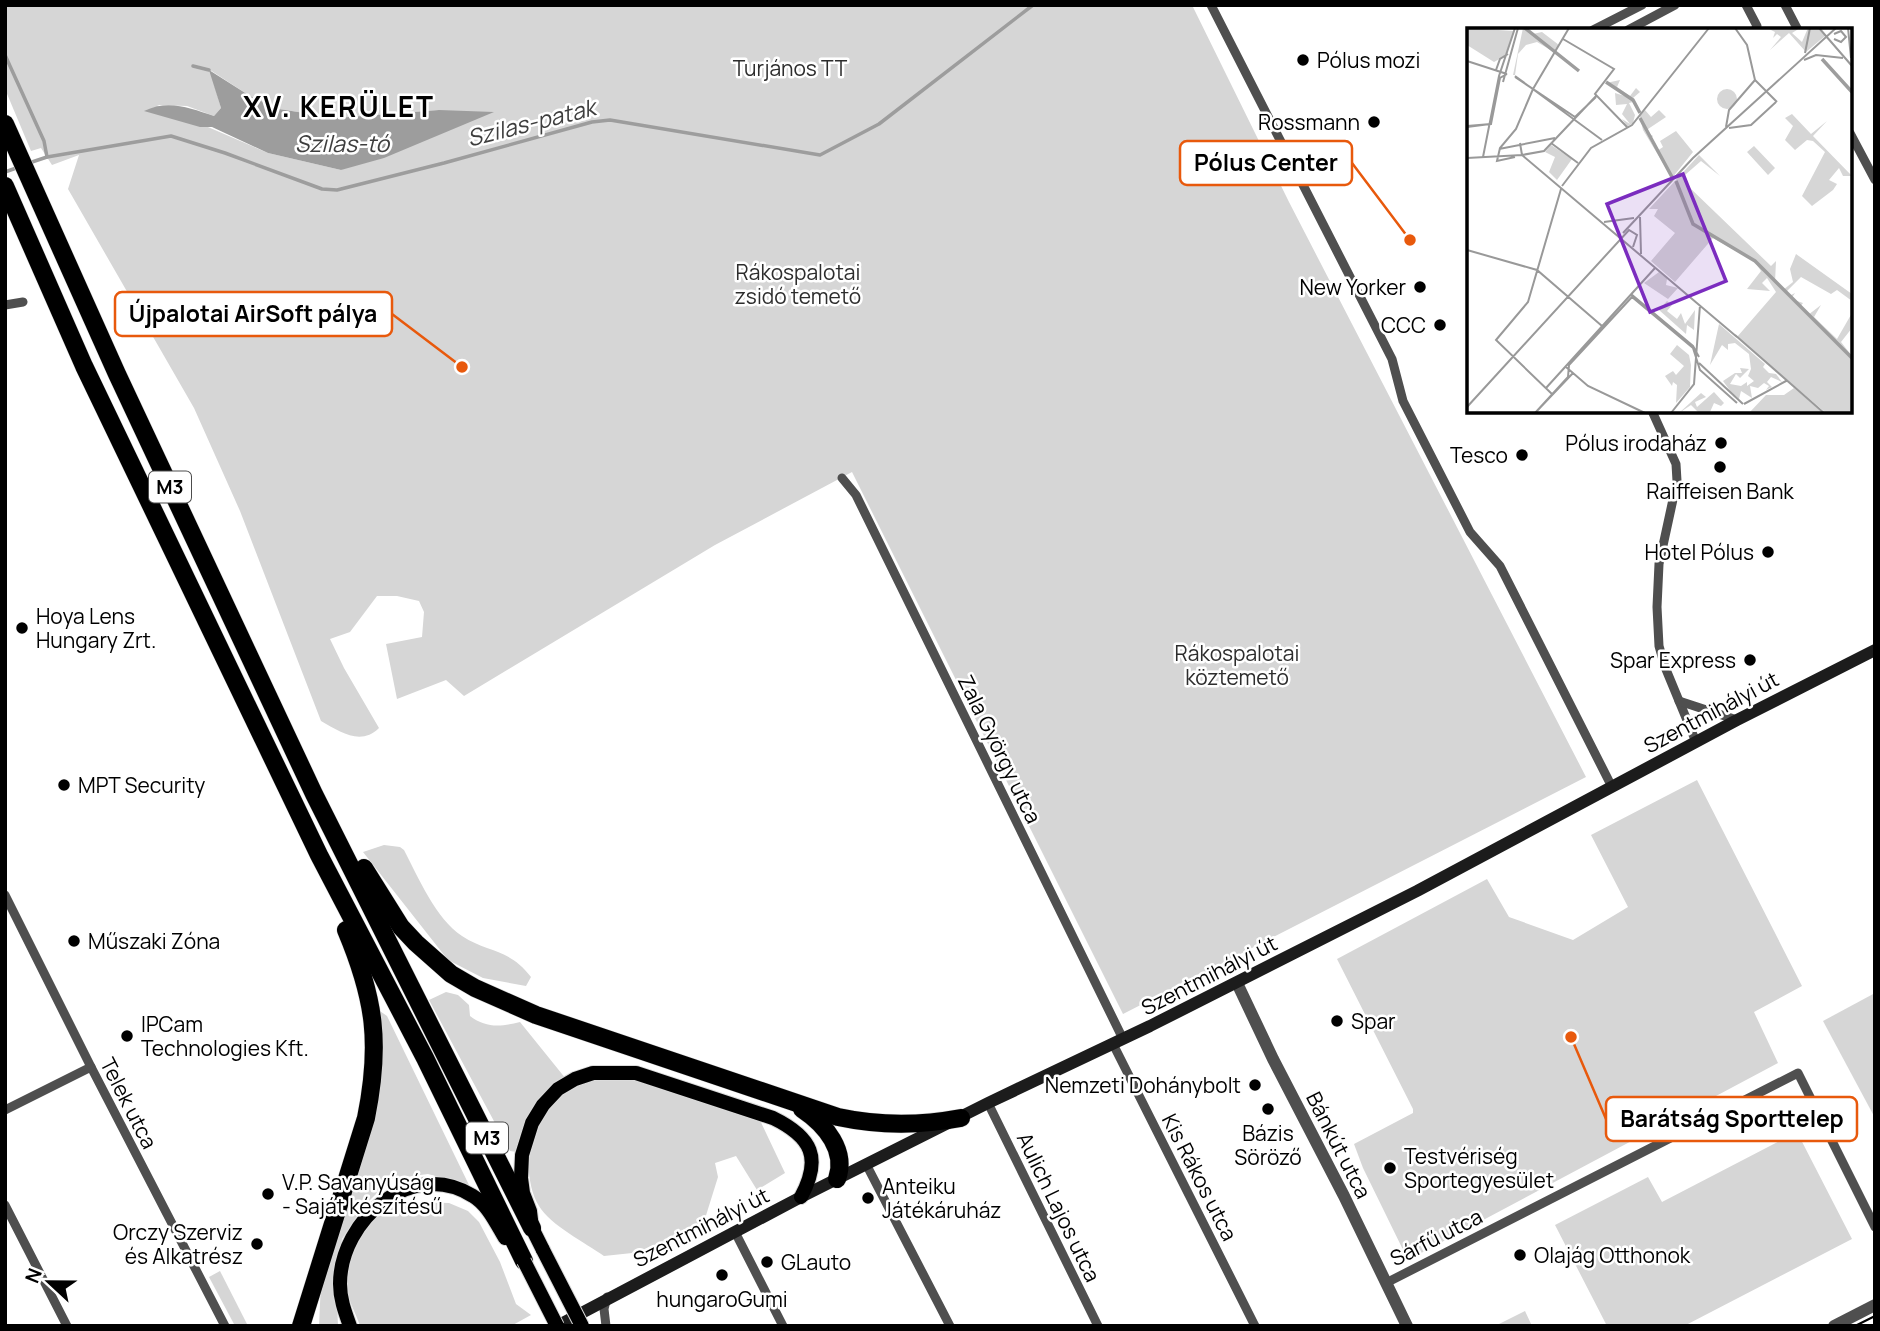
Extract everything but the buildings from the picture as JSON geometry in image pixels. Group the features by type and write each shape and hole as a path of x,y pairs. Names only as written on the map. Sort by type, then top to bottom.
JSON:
{"highway":[{"name":"M3","path":"5,124 117,374 314,794 532,1228"},
{"name":"M3","path":"6,187 84,366 319,855 425,1058 524,1261"},
{"path":"314,794 328,806 374,887 401,927 431,958 475,988 536,1015 838,1117 865,1123 926,1124 961,1118"},
{"path":"301,1326 366,1118 375,1063 376,1038 363,973 344,924 326,890 320,871 319,855"},
{"path":"787,1101 806,1112 831,1138 839,1151 841,1163 837,1179"}],"main road":[{"name":"Szentmihályi út","path":"557,1326 607,1297 866,1164 1118,1042 1417,891 1737,720 1875,650"},
{"path":"532,1228 520,1178 522,1155 532,1123 543,1105 558,1089 593,1073 636,1073 774,1118 790,1126 806,1140 812,1158 812,1172 801,1197"},
{"path":"350,1326 343,1306 340,1283 351,1239 364,1218 383,1200 404,1189 440,1184 457,1188 474,1197 488,1210 510,1247 524,1261"},
{"name":"M3","path":"532,1228 582,1326"},
{"name":"M3","path":"524,1261 557,1326"}],"street":[{"path":"1211,5 1392,359 1404,401 1470,533 1500,566 1612,787"},
{"path":"1598,28 1642,5"},
{"path":"1632,28 1675,5"},
{"path":"1746,5 1756,28"},
{"path":"1785,5 1797,28"},
{"path":"1852,137 1875,180"},
{"path":"5,305 23,302"},
{"path":"1653,413 1676,464 1676,496 1659,564 1659,646 1696,742"},
{"name":"Zala György utca","path":"842,478 856,495 1118,1042"},
{"path":"1679,701 1737,720"},
{"name":"Telek utca","path":"5,895 225,1326"},
{"name":"Bánkút utca","path":"1237,983 1344,1196 1404,1325"},
{"name":"Kis Rákos utca","path":"1118,1042 1255,1326"},
{"path":"5,1110 91,1067"},
{"name":"Sárfű utca","path":"1386,1283 1798,1073 1875,1227"},
{"name":"Aulich Lajos utca","path":"988,1103 1098,1326"},
{"path":"866,1164 950,1326"},
{"path":"5,1205 67,1326"},
{"path":"735,1232 783,1326"},
{"path":"606,1326 604,1309 607,1297"},
{"path":"1834,1326 1875,1305"}],"green space":[{"path":"5,5 1192,5 1289,202 1586,777 1123,1014 852,472 715,545 464,696 446,680 397,699 386,644 422,637 424,612 419,601 397,596 377,596 350,632 330,639 379,728 358,737 343,733 321,721 240,511 194,408 68,189 79,155 52,165 41,148 31,151 5,89","holes":["210,70 250,96 279,109 336,118 439,110 341,170 268,153 157,105 187,106 214,116 221,108"]},
{"path":"1697,780 1802,986 1754,1012 1778,1063 1408,1260 1354,1144 1413,1113 1413,1109 1337,959 1487,879 1509,917 1573,940 1628,907 1591,835"},
{"path":"384,845 404,850 428,897 453,929 515,961 531,977 526,986 483,978 448,960 363,852"},
{"path":"446,992 458,995 469,1005 470,1016 482,1023 500,1025 520,1022 566,1079 533,1110 523,1129 517,1152 510,1151 429,1000"},
{"path":"1875,993 1875,1118 1823,1021"},
{"path":"377,1009 387,1016 469,1185 428,1174 391,1179 363,1207 342,1239 336,1280 338,1326 319,1326 321,1282 356,1182 381,1071"},
{"path":"597,1076 630,1077 758,1116 785,1173 757,1190 736,1156 715,1163 718,1177 703,1225 651,1251 604,1256 544,1213 534,1197 528,1162 534,1127 544,1110 565,1093"},
{"path":"1797,1132 1852,1239 1684,1326 1607,1326 1555,1225 1648,1177 1662,1202"},
{"path":"417,1202 449,1203 468,1211 479,1222 500,1262 516,1304 531,1315 511,1326 360,1326 347,1290 348,1264 352,1252 365,1229 384,1211 398,1205"},
{"path":"220,1271 248,1326 235,1326 209,1277"},
{"path":"1525,1311 1532,1326 1495,1326"}],"water":[{"name":"Szilas-tó","path":"209,70 250,96 279,109 336,118 439,110 494,112 384,158 341,170 268,153 212,127 200,127 144,111 170,105 214,116 221,108"}],"waterway":[{"name":"Szilas-patak","path":"29,163 47,157 171,136 322,189 337,190 592,122 610,120 820,155 879,124 1033,5"},
{"path":"5,55 44,141 47,157"},
{"path":"193,66 209,70"},
{"name":"Szilas-patak","path":"5,172 19,167"}],"tram line":[{"path":"1855,1326 1875,1316"}],"place":[{"name":"Pólus mozi","path":"1303,60"},
{"name":"Rossmann","path":"1374,122"},
{"name":"Pólus Center","path":"1410,240"},
{"name":"New Yorker","path":"1420,287"},
{"name":"CCC","path":"1440,325"},
{"name":"Újpalotai AirSoft pálya","path":"462,367"},
{"name":"Pólus irodaház","path":"1721,443"},
{"name":"Tesco","path":"1522,455"},
{"name":"Raiffeisen Bank","path":"1720,467"},
{"name":"Hotel Pólus","path":"1768,552"},
{"name":"Hoya Lens Hungary Zrt.","path":"22,628"},
{"name":"Spar Express","path":"1750,660"},
{"name":"MPT Security","path":"64,785"},
{"name":"Műszaki Zóna","path":"74,941"},
{"name":"Spar","path":"1337,1021"},
{"name":"IPCam Technologies Kft.","path":"127,1036"},
{"name":"Barátság Sporttelep","path":"1571,1037"},
{"name":"Nemzeti Dohánybolt","path":"1255,1085"},
{"name":"Bázis Söröző","path":"1268,1109"},
{"name":"Testvériség Sportegyesület","path":"1390,1168"},
{"name":"V.P. Savanyúság - Saját készítésű","path":"268,1194"},
{"name":"Anteiku Játékáruház","path":"868,1198"},
{"name":"Orczy Szerviz és Alkatrész","path":"257,1244"},
{"name":"Olajág Otthonok","path":"1520,1255"},
{"name":"GLauto","path":"767,1262"},
{"name":"hungaroGumi","path":"722,1275"}],"district":[{"name":"XV. KERÜLET","path":"339,106"}],"park label":[{"name":"Turjános TT","path":"790,68"},
{"name":"Rákospalotai zsidó temető","path":"798,284"},
{"name":"Rákospalotai köztemető","path":"1237,665"}]}
